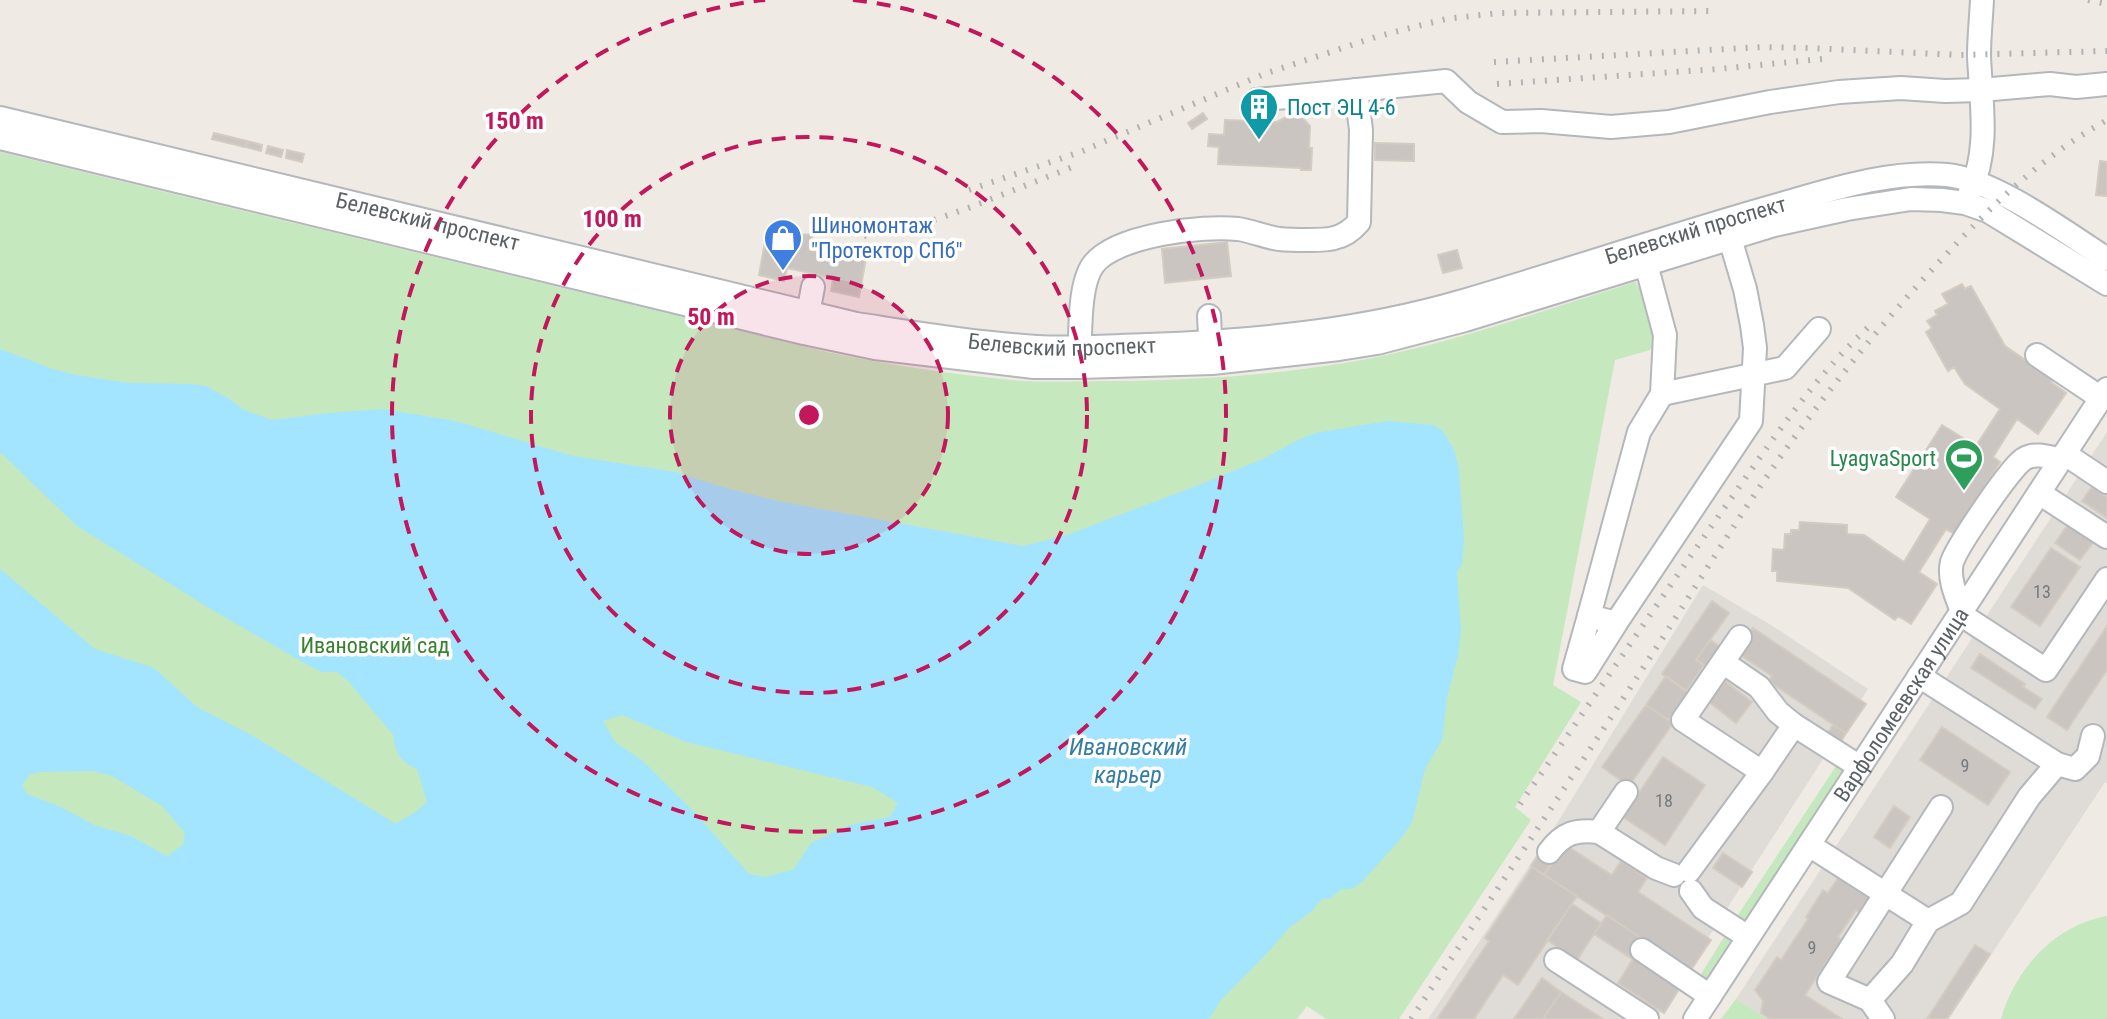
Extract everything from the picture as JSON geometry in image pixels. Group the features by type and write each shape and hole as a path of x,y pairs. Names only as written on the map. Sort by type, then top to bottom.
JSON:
{"street":[{"path":"1965,203 1981,164 1984,133 1979,45 1982,0"},
{"path":"1257,100 1446,81 1468,102 1502,122 1541,121 1611,127 1669,122 1839,92 2107,84"},
{"path":"1080,357 1085,284 1094,264 1109,252 1146,236 1184,231 1237,229 1282,239 1333,239 1352,229 1359,222 1361,130 1356,90"},
{"name":"Белевский проспект","path":"0,118 806,323 875,348 1034,367 1080,357 1339,349 1377,343 1465,320 1646,264 1820,193 1910,175 1942,175 1975,181 2011,199 2107,259"},
{"name":"Белевский проспект","path":"0,138 806,323"},
{"name":"Белевский проспект","path":"1211,353 1386,320 1727,229 1774,225 1911,199 1965,203 1988,211 2107,284"},
{"path":"1646,264 1665,335 1662,394 1639,432 1574,669 1585,672 1751,421 1755,348 1745,289 1727,229"},
{"path":"806,323 813,287"},
{"path":"1209,316 1211,353"},
{"path":"1662,394 1785,368 1819,329"},
{"path":"2037,355 2104,394"},
{"name":"Варфоломеевская улица","path":"1707,1010 1748,937 2104,394"},
{"path":"2107,482 2063,457 2026,457 2011,469 1963,542 1952,564 1952,586 1961,612 2046,670 2107,579"},
{"path":"2039,493 2107,537"},
{"path":"1589,616 1616,623"},
{"path":"1740,637 1683,720 1762,772"},
{"path":"1724,663 1759,687 1778,712 1794,725 1860,767"},
{"path":"1919,676 2057,764 2075,769 2088,756 2093,736"},
{"path":"1685,879 1794,725"},
{"path":"1870,1000 1902,964 1928,921 1961,903 2029,797 2057,764"},
{"path":"1599,832 1626,792"},
{"path":"1883,1019 1870,1000 1829,982 1941,807"},
{"path":"1549,852 1563,836 1599,832 1656,868 1685,879 1703,908 1748,937"},
{"path":"1809,845 1928,921"},
{"path":"1642,950 1707,1010"},
{"path":"1556,960 1647,1019"}],"shaded area":[{"path":"2107,432 2107,783 1949,1019 1767,1019 1736,999"},
{"path":"1703,585 1771,625 1868,689 1656,1019 1428,1019 1551,833"}],"green space":[{"name":"Ивановский карьер","path":"0,152 831,353 920,369 1011,380 1183,379 1342,364 1439,342 1635,282 1652,315 1654,342 1650,350 1615,360 1553,685 1581,702 1515,807 1531,820 1399,1019 1326,1019 1307,1006 1297,1019 0,1019"},
{"path":"1836,766 1844,771 1746,921 1738,915"},
{"path":"2107,916 2107,1019 2001,1019 2016,983 2040,952 2070,929"},
{"path":"1724,937 1732,942 1705,984 1698,979"},
{"path":"1736,999 1767,1019 1721,1019"}],"water":[{"name":"Ивановский карьер","path":"0,349 76,375 129,383 206,386 242,409 272,420 383,409 455,421 573,456 676,472 778,501 1023,546 1064,536 1204,483 1315,433 1388,421 1433,425 1442,430 1454,449 1459,469 1464,539 1462,565 1457,571 1461,630 1458,656 1447,697 1442,740 1425,769 1412,822 1403,836 1362,882 1354,888 1340,890 1331,898 1322,899 1312,911 1290,927 1221,1000 1209,1019 0,1019 0,569 95,649 154,668 197,707 253,736 396,824 427,802 417,769 400,757 394,736 337,672 322,672 304,663 77,526 0,452","holes":["622,715 686,742 872,787 898,803 890,817 850,825 811,843 794,869 766,877 749,874 644,762 615,742 603,721","93,771 112,776 162,806 185,833 183,845 167,856 131,836 94,825 61,807 27,794 22,786 29,775 39,772"]}],"building":[{"path":"1203,113 1207,119 1192,129 1188,123"},
{"name":"Пост ЭЦ 4-6","path":"1299,114 1310,126 1311,170 1218,164 1219,147 1208,146 1209,134 1224,135 1225,120 1277,122"},
{"path":"214,133 247,141 245,147 212,139"},
{"path":"247,141 262,145 261,151 246,147"},
{"path":"1375,143 1414,144 1414,161 1375,160"},
{"path":"268,146 283,150 281,157 266,153"},
{"path":"287,150 304,154 302,162 286,158"},
{"path":"2100,161 2107,162 2107,196 2096,195"},
{"path":"813,234 810,250 868,247 859,297 831,291 833,278 787,268 784,281 759,275 766,237"},
{"path":"1227,242 1231,276 1165,283 1162,249"},
{"path":"1457,250 1462,268 1443,273 1438,255"},
{"path":"1962,284 1965,289 1971,286 2005,346 2053,379 2051,382 2066,393 2038,434 2017,419 1993,457 2000,462 1954,534 1946,529 1919,572 1937,584 1911,624 1898,616 1895,620 1848,588 1777,581 1777,571 1772,571 1773,549 1784,550 1785,534 1799,530 1800,522 1847,525 1847,534 1864,535 1904,562 1930,519 1896,497 1942,425 1976,446 2000,409 1965,384 1954,367 1948,371 1926,332 1932,328 1927,321 1937,315 1935,311 1948,304 1942,294"},
{"path":"2092,487 2107,497 2107,518 2082,501"},
{"path":"2070,522 2095,540 2080,560 2055,543"},
{"path":"2051,548 2080,567 2040,626 2011,607"},
{"path":"1712,601 1729,613 1696,660 1704,665 1686,691 1662,674"},
{"path":"2107,626 2107,670 2067,730 2047,717"},
{"path":"1753,628 1866,704 1846,733 1768,681 1772,676 1737,653"},
{"path":"1710,640 1724,649 1710,669 1696,660"},
{"path":"1980,654 2042,699 2035,709 1971,668"},
{"path":"1666,676 1688,692 1668,720 1646,705"},
{"path":"1725,681 1752,702 1736,723 1709,702"},
{"path":"1646,705 1673,723 1629,786 1602,767"},
{"path":"1833,725 1846,733 1839,745 1825,737"},
{"path":"1942,727 2010,772 1988,805 1920,760"},
{"path":"1663,757 1705,785 1665,845 1623,817"},
{"path":"1894,806 1910,817 1890,848 1874,837"},
{"path":"1564,844 1612,875 1621,861 1647,878 1638,892 1711,940 1691,970 1544,875"},
{"path":"1541,851 1554,860 1544,875 1531,866"},
{"path":"1723,853 1752,872 1742,887 1713,868"},
{"path":"1532,867 1577,896 1518,985 1503,975 1474,1019 1437,1019 1489,941 1485,938"},
{"path":"1838,878 1869,898 1859,912 1856,910 1838,937 1841,940 1805,995 1842,1019 1770,1019 1761,1013 1763,1001 1755,990 1777,957 1781,960 1823,890 1828,893"},
{"path":"1572,904 1601,923 1577,960 1547,940"},
{"path":"1607,915 1644,940 1632,959 1594,934"},
{"path":"1975,945 1990,954 1947,1019 1927,1019"},
{"path":"1635,956 1681,986 1664,1013 1618,983"},
{"path":"1542,978 1561,992 1543,1019 1514,1019"},
{"path":"1561,992 1603,1019 1543,1019"}],"railway":[{"path":"2088,0 2107,4"},
{"path":"969,190 1080,152 1264,74 1379,36 1446,19 1498,13 1713,11"},
{"path":"1494,62 1762,47 1960,55 2107,51"},
{"path":"1497,84 1832,58"},
{"path":"1411,1019 1761,486 1835,384 1904,300 1999,201 2060,150 2107,120"},
{"path":"864,236 934,220 1075,166"},
{"path":"1520,804 1777,434 1832,364 1874,322"}],"place":[{"name":"Пост ЭЦ 4-6","path":"1259,141"},
{"name":"Шиномонтаж \"Протектор СПб\"","path":"783,272"},
{"name":"LyagvaSport","path":"1964,492"}],"park label":[{"name":"Ивановский сад","path":"375,645"}]}
